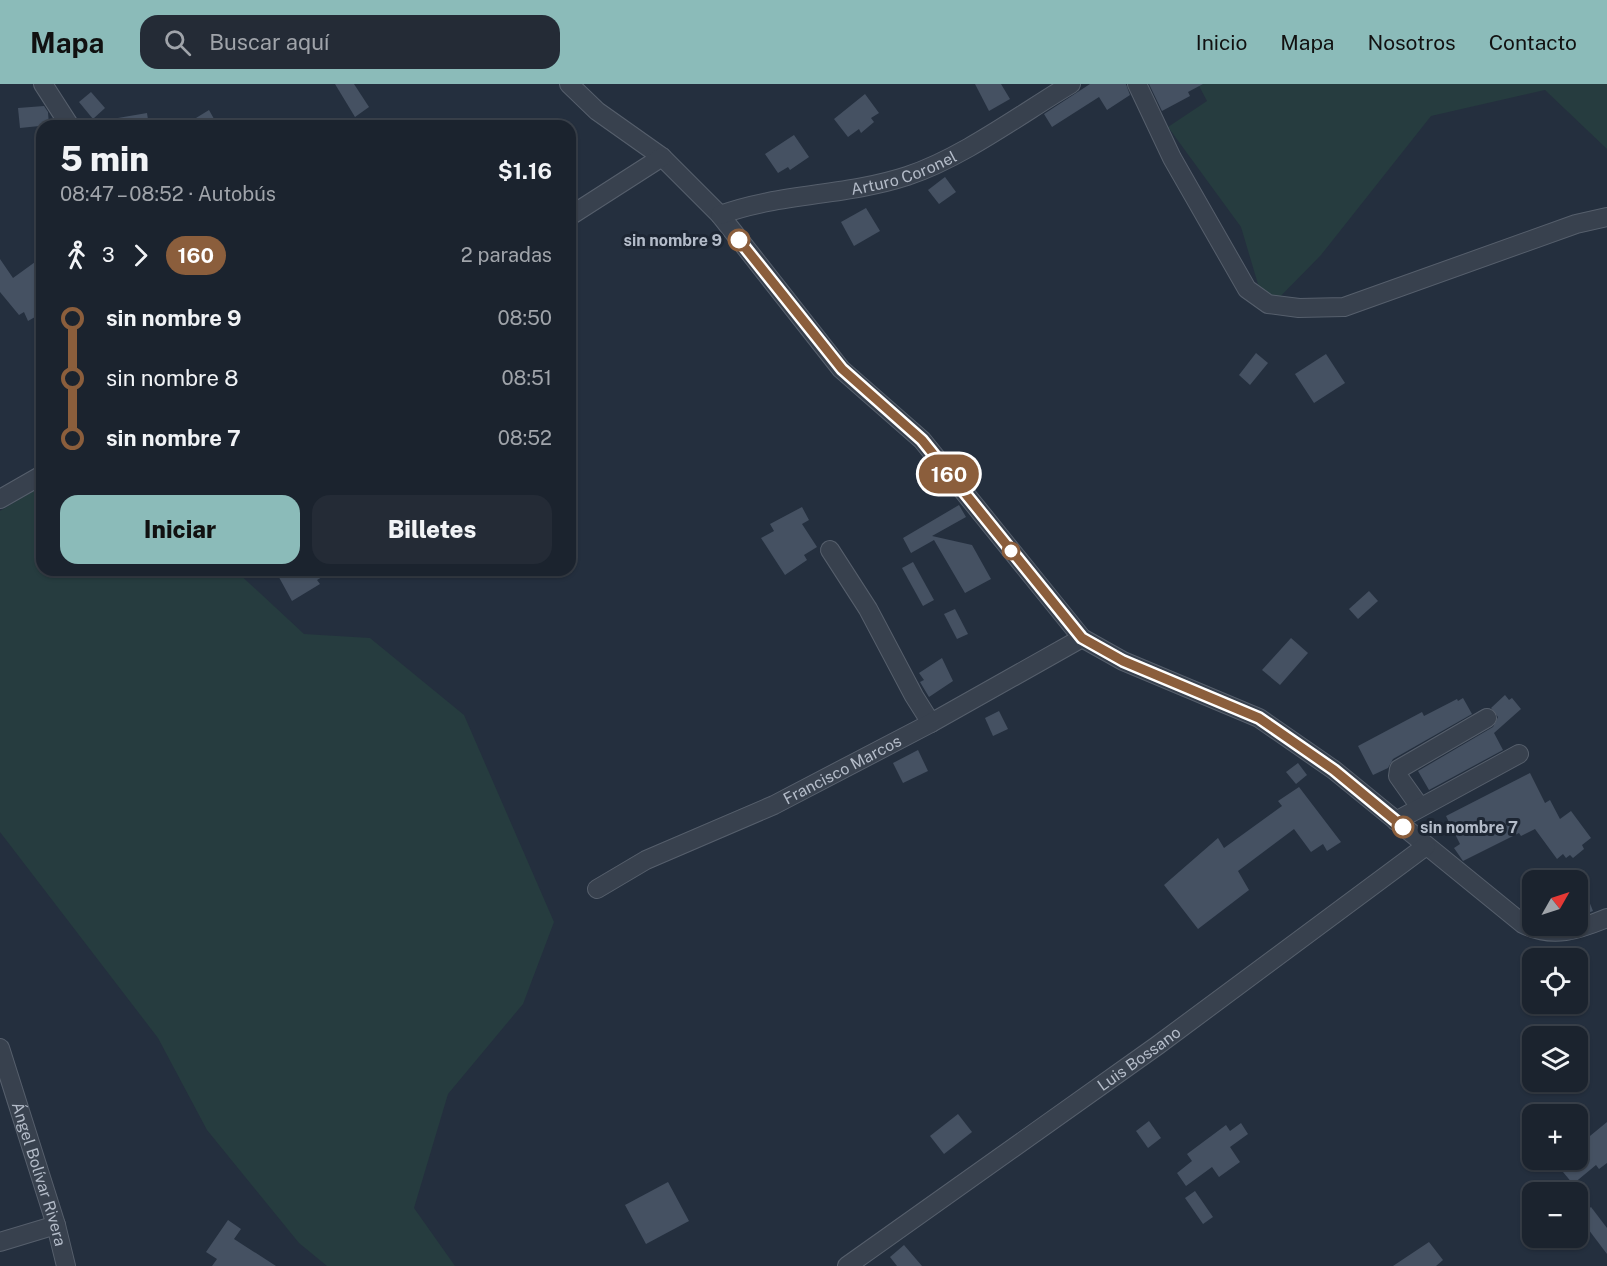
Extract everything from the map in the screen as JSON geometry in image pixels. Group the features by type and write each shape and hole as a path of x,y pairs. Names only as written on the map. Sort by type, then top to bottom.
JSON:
{"street":[{"path":"43,84 66,120"},
{"path":"569,84 597,111 662,157 720,215 842,369 922,440 1082,638 1123,661 1259,718 1334,770 1523,924 1550,933 1577,931 1607,918"},
{"name":"Arturo Coronel","path":"720,215 752,203 872,185 907,176 940,163 1071,84"},
{"path":"1137,84 1172,158 1247,289 1268,304 1299,308 1344,307 1586,221 1607,217"},
{"path":"576,212 662,157"},
{"path":"0,499 36,478"},
{"path":"830,550 868,609 914,696 931,723"},
{"name":"Francisco Marcos","path":"597,889 646,860 774,805 931,723 1082,638"},
{"path":"1420,807 1398,776 1399,769 1487,718"},
{"path":"1396,821 1519,754"},
{"name":"Luis Bossano","path":"847,1266 1158,1045 1426,846"},
{"name":"Ángel Bolívar Rivera","path":"0,1048 56,1225 66,1266"},
{"path":"0,1242 56,1225"}],"green space":[{"path":"1198,84 1607,84 1607,149 1545,90 1431,116 1321,255 1266,311 1241,227 1168,127 1207,101"},
{"path":"36,490 36,576 241,576 304,634 370,638 464,715 554,922 523,1004 448,1094 414,1208 455,1266 327,1266 299,1243 207,1130 158,1038 0,832 0,511"}],"building":[{"path":"335,84 354,84 369,107 355,117"},
{"path":"975,84 1001,84 1010,99 989,111"},
{"path":"1090,84 1126,84 1130,95 1107,110 1099,97 1052,127 1044,114"},
{"path":"1149,84 1203,84 1188,92 1190,96 1162,111"},
{"path":"91,92 105,108 93,119 79,102"},
{"path":"865,94 879,113 871,118 874,122 861,133 859,129 848,137 834,119"},
{"path":"44,106 48,112 49,120 36,120 36,126 20,128 18,108"},
{"path":"209,110 215,120 193,120"},
{"path":"147,113 148,120 112,120"},
{"path":"794,135 809,157 790,170 788,167 778,173 765,154"},
{"path":"945,177 956,192 939,204 928,190"},
{"path":"866,208 880,231 854,246 841,222"},
{"path":"0,259 13,278 36,261 36,316 28,321 24,312 19,315 0,292"},
{"path":"1256,353 1268,363 1250,385 1239,375"},
{"path":"1326,354 1345,383 1314,403 1295,374"},
{"path":"959,505 966,517 932,536 972,545 991,579 965,593 934,540 911,553 903,538"},
{"path":"802,507 809,520 802,524 817,547 804,555 807,560 785,575 761,538 774,531 770,524"},
{"path":"913,562 934,600 923,606 902,568"},
{"path":"278,576 324,576 317,580 320,584 292,601"},
{"path":"1369,591 1378,601 1358,619 1349,609"},
{"path":"955,609 968,634 957,639 944,614"},
{"path":"1291,638 1308,653 1280,685 1262,670"},
{"path":"942,658 953,681 929,697 920,682 924,680 919,673"},
{"path":"1505,695 1509,700 1512,698 1521,709 1494,733 1503,750 1429,790 1418,771 1493,727 1498,717 1491,708"},
{"path":"1463,698 1472,714 1393,759 1388,768 1373,775 1358,746 1422,712 1424,716"},
{"path":"999,711 1008,729 993,736 985,718"},
{"path":"918,750 928,771 903,783 893,763"},
{"path":"1298,763 1307,775 1296,784 1286,772"},
{"path":"1530,773 1545,803 1550,800 1560,819 1571,811 1591,838 1582,845 1584,849 1573,858 1570,855 1566,858 1563,854 1557,859 1535,829 1521,836 1519,833 1463,861 1454,848 1460,844 1446,816"},
{"path":"1299,787 1341,842 1327,851 1323,844 1311,852 1294,829 1238,871 1249,890 1198,929 1164,885 1218,838 1224,848 1282,806 1278,801"},
{"path":"1588,899 1593,911 1588,913"},
{"path":"958,1114 972,1132 944,1154 930,1136"},
{"path":"1149,1121 1161,1138 1148,1148 1136,1131"},
{"path":"1607,1122 1607,1163 1599,1169 1596,1165 1575,1182 1571,1182 1561,1170 1588,1170 1588,1160 1590,1160 1588,1138"},
{"path":"1241,1123 1248,1134 1230,1147 1240,1162 1219,1177 1212,1167 1186,1186 1177,1173 1192,1161 1187,1154 1226,1125 1230,1131"},
{"path":"668,1182 689,1221 646,1244 625,1205"},
{"path":"1195,1191 1213,1217 1203,1224 1185,1198"},
{"path":"1591,1207 1607,1228 1607,1254 1588,1229 1588,1210"},
{"path":"228,1220 241,1229 234,1239 276,1266 212,1266 217,1259 206,1252"},
{"path":"1429,1242 1443,1260 1436,1266 1393,1266"},
{"path":"904,1245 922,1266 897,1266 890,1257"}],"bus line":[{"name":"160","path":"739,240 842,369 922,440 1082,638 1123,661 1259,718 1334,770 1403,827"}],"place":[{"name":"sin nombre 9","path":"739,240"},
{"name":"sin nombre 7","path":"1403,827"}]}
